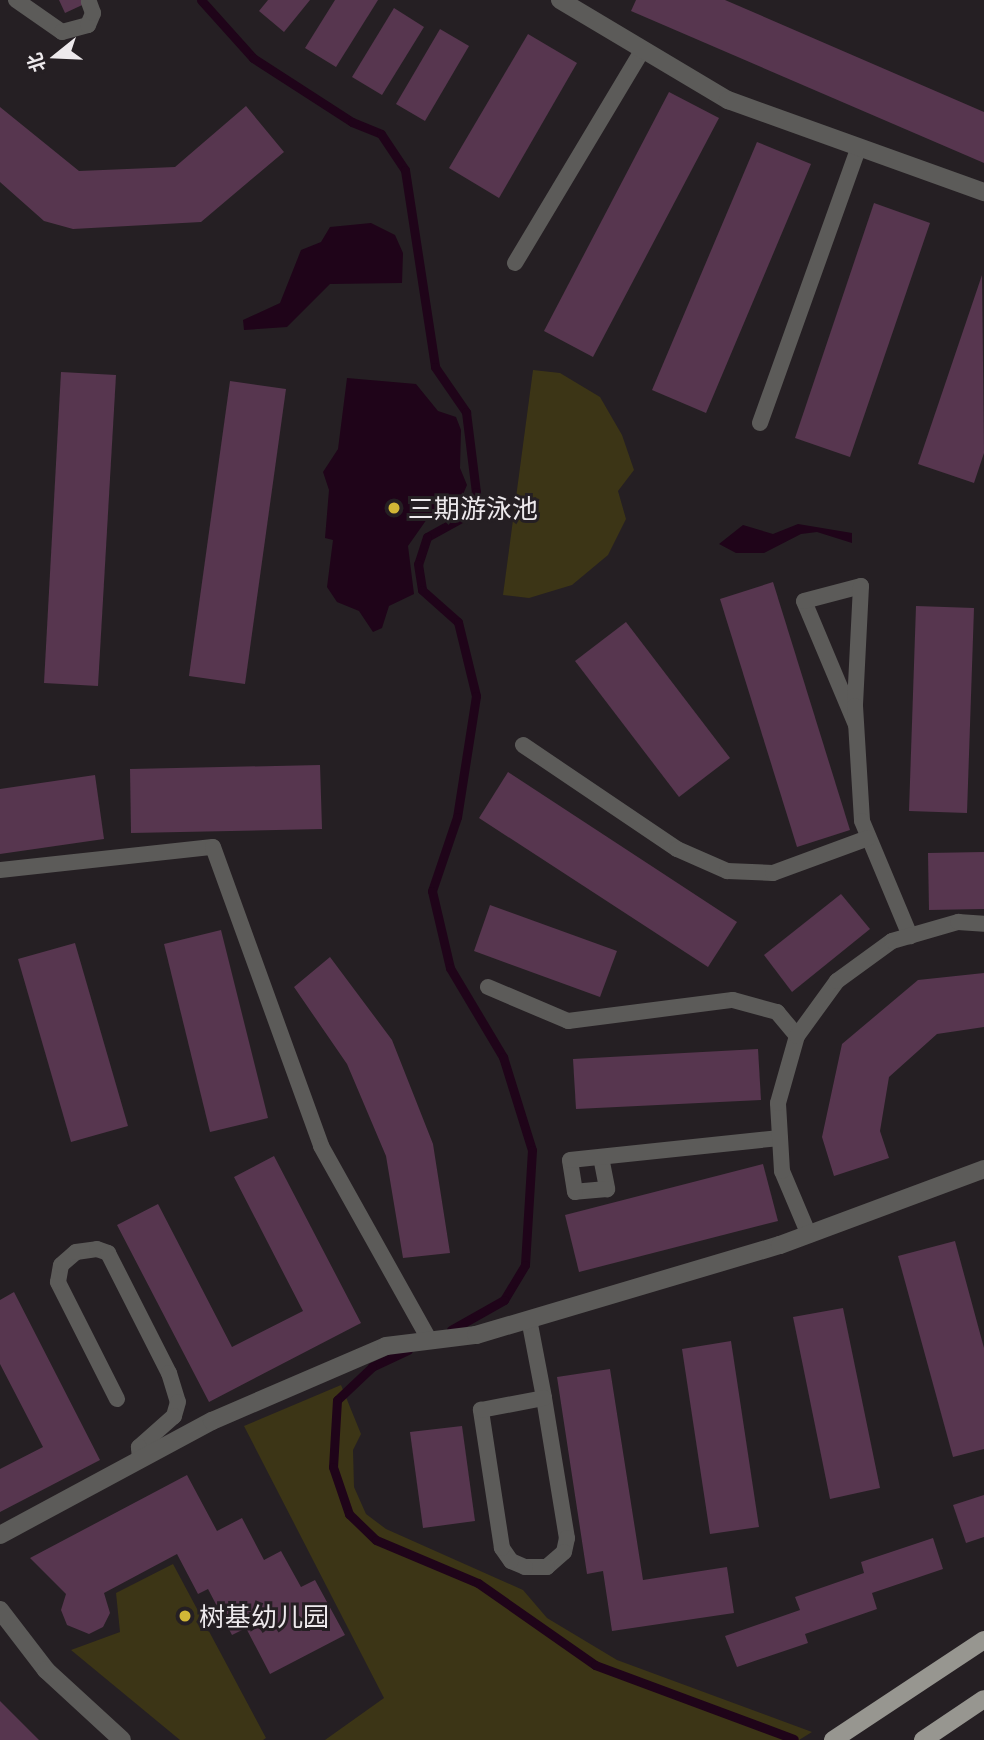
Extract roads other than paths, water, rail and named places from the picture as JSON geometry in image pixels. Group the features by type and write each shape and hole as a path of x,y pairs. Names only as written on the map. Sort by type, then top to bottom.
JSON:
{"main road":[{"path":"834,1740 984,1640"},
{"path":"923,1740 984,1699"}],"street":[{"path":"560,0 728,100 984,192"},
{"path":"0,1535 212,1421 386,1346 476,1335 808,1235 984,1169"},
{"path":"0,1609 46,1670 122,1740"}],"lane":[{"path":"16,0 62,32 88,25 93,13 89,2"},
{"path":"515,263 643,49"},
{"path":"760,423 859,147"},
{"path":"856,725 804,601 861,586 855,706 862,821 910,936"},
{"path":"523,745 677,849 727,871 773,873 868,838"},
{"path":"0,870 213,847 321,1146 430,1341"},
{"path":"808,1235 782,1171 778,1103 797,1036 837,981 892,941 958,922 984,924"},
{"path":"488,987 568,1021 733,1000 777,1012 797,1036"},
{"path":"601,1157 780,1138"},
{"path":"117,1399 58,1282 61,1265 76,1252 97,1249 108,1253 169,1373 178,1402 174,1416 139,1447 139,1460"},
{"path":"529,1319 544,1398 567,1538 564,1552 547,1567 525,1567 511,1561 502,1548 481,1410 544,1398"}],"waterway":[{"path":"201,0 253,58 352,122 381,134 405,170 435,367 466,412 476,492 463,517 427,537 418,564 422,590 458,622 476,696 457,817 432,891 450,968 503,1057 532,1150 525,1265 504,1300 451,1330"},
{"path":"408,1350 372,1367 337,1400 333,1467 349,1514 376,1540 478,1583 595,1665 794,1739"}],"place":[{"name":"三期游泳池","path":"394,508"},
{"name":"树基幼儿园","path":"185,1616"}]}
